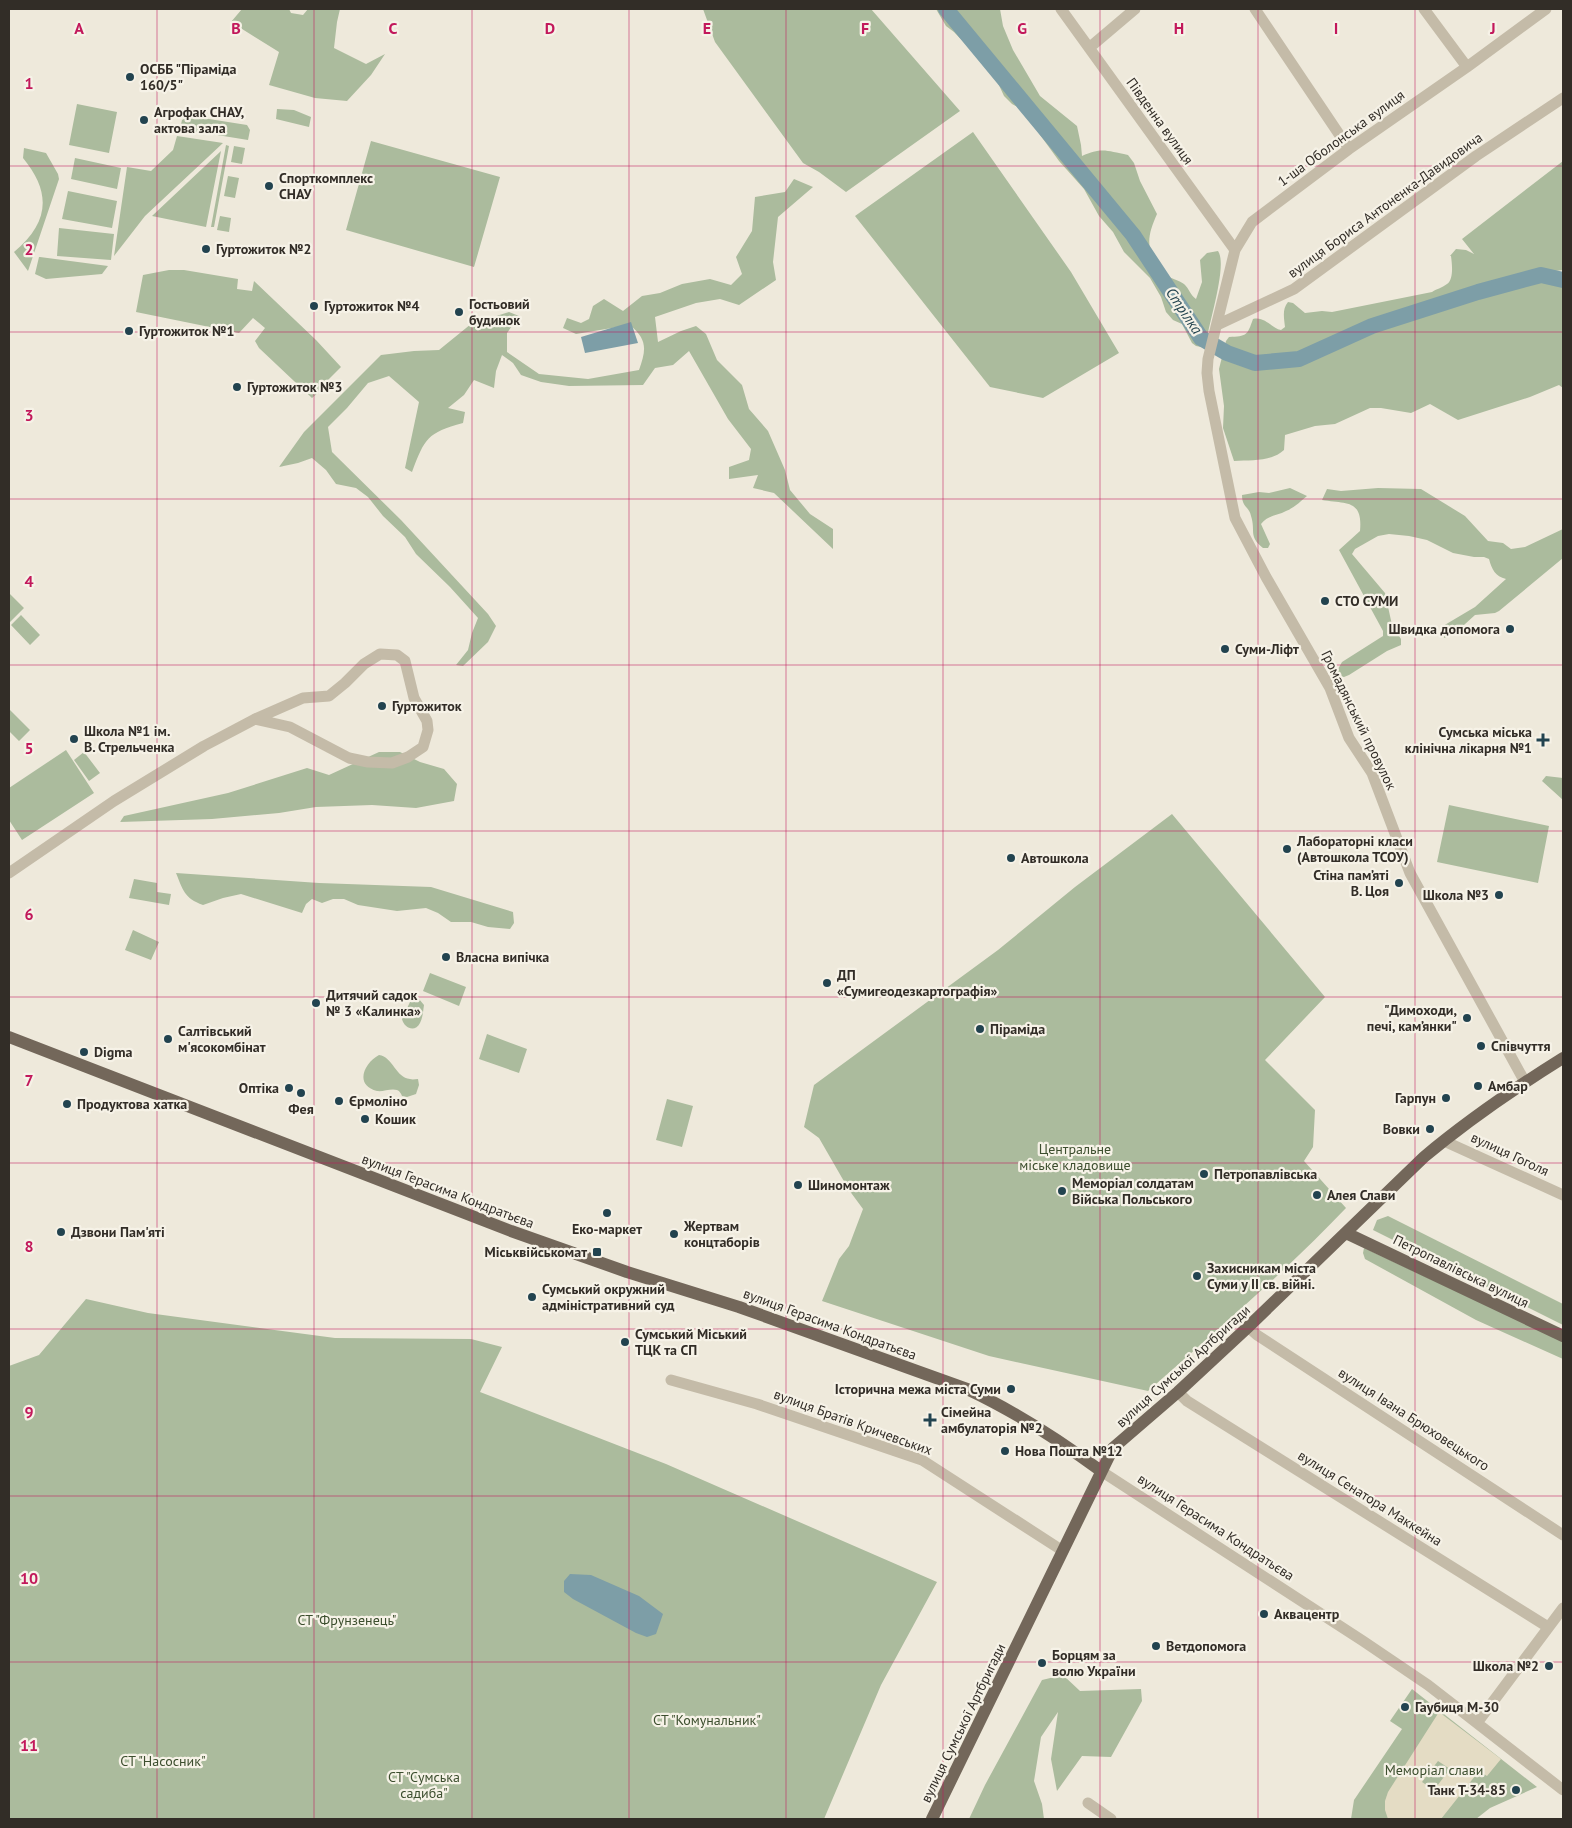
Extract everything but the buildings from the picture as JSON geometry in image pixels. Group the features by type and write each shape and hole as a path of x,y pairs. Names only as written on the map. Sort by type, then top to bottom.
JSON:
{"main road":[{"name":"вулиця Герасима Кондратьєва","path":"9,1037 511,1232 627,1272 738,1307 967,1389 988,1399 1069,1447 1101,1471"},
{"name":"вулиця Сумської Артбригади","path":"932,1819 1101,1471 1114,1448 1248,1327 1424,1157 1444,1140 1563,1058"},
{"name":"Петропавлівська вулиця","path":"1346,1232 1563,1336"}],"street":[{"name":"Південна вулиця","path":"1061,9 1235,250"},
{"path":"1089,48 1135,9"},
{"path":"1255,9 1349,149"},
{"path":"1424,9 1466,68"},
{"name":"1-ша Оболонська вулиця","path":"1216,330 1235,250 1252,222 1349,149 1466,68 1546,9"},
{"name":"вулиця Бориса Антоненка-Давидовича","path":"1216,330 1294,290 1476,156 1563,98"},
{"name":"Громадянський провулок","path":"1216,330 1208,359 1207,373 1236,518 1266,577 1330,688 1349,738 1372,773 1410,873 1526,1082"},
{"path":"9,873 114,801 204,746 255,719 303,698 329,696 371,658 380,654 401,657 405,661 414,698 427,721 428,730 423,747 408,757 392,763 368,762 349,758 290,727 255,719"},
{"name":"вулиця Гоголя","path":"1444,1140 1563,1195"},
{"name":"вулиця Івана Брюховецького","path":"1248,1327 1257,1335 1563,1535"},
{"name":"вулиця Братів Кричевських","path":"671,1380 757,1404 922,1460 1063,1552"},
{"name":"вулиця Сенатора Маккейна","path":"1178,1392 1187,1402 1548,1627"},
{"name":"вулиця Герасима Кондратьєва","path":"1101,1471 1428,1685 1563,1790"},
{"path":"1477,1723 1563,1608"},
{"path":"1088,1803 1111,1819"}],"green space":[{"path":"242,9 289,9 291,13 303,15 308,9 340,9 334,48 366,64 385,54 371,75 347,101 315,98 269,85 279,52 231,22"},
{"path":"703,9 871,9 960,111 846,192 803,163 715,42"},
{"path":"936,9 1000,9 1003,26 1013,50 1040,96 1077,126 1082,156 1095,151 1109,151 1128,155 1134,163 1140,181 1157,214 1149,239 1150,251 1156,263 1165,274 1184,284 1196,299 1202,282 1200,260 1207,253 1218,251 1221,269 1206,344 1201,347 1192,343 1182,324 1173,320 1166,312 1161,297 1150,278 1124,252 1113,232 1099,216 1084,189 1059,161 1038,132 1031,114 1012,104 1004,96 998,83 979,58 946,26"},
{"path":"77,104 117,112 109,153 69,145"},
{"path":"277,109 294,110 311,117 309,127 276,119"},
{"path":"190,116 247,125 250,130 248,140 180,129 182,120"},
{"path":"973,132 1071,272 1119,353 1043,398 990,387 855,216"},
{"path":"177,136 223,143 145,216 114,256 127,167 151,171 173,150"},
{"path":"371,141 500,177 474,267 346,230"},
{"path":"226,145 229,146 214,227 211,227"},
{"path":"234,146 245,148 242,164 231,162"},
{"path":"24,148 46,153 59,179 28,271 14,252 26,241 40,219 42,195 39,183 23,158"},
{"path":"221,151 206,227 152,216"},
{"path":"75,158 121,168 117,189 71,179"},
{"path":"1563,161 1563,270 1555,271 1563,273 1563,388 1559,385 1530,397 1458,420 1430,404 1411,413 1370,408 1335,424 1315,426 1285,435 1284,450 1273,457 1260,460 1234,461 1223,428 1224,406 1219,369 1226,341 1229,337 1246,334 1253,319 1261,319 1281,330 1285,327 1284,311 1288,302 1293,303 1305,313 1332,312 1432,292 1443,287 1451,279 1452,267 1450,256 1456,249 1466,250 1474,254 1462,239"},
{"path":"228,176 239,178 235,198 224,196"},
{"path":"794,179 813,187 778,217 773,262 776,280 739,305 720,299 696,303 655,317 658,342 696,326 706,334 717,360 742,385 749,409 768,431 785,470 790,490 810,514 833,529 833,549 774,493 753,488 758,475 729,479 729,467 749,460 751,449 728,419 689,351 673,365 655,368 643,385 569,386 541,382 521,375 513,363 502,355 496,371 494,388 474,380 464,395 448,408 465,412 463,423 442,430 429,438 420,451 412,472 405,468 419,402 389,376 368,383 328,427 332,452 401,520 488,614 496,626 488,642 463,666 456,665 468,650 478,618 416,554 405,537 383,516 368,497 356,488 336,484 326,470 312,458 279,467 304,432 381,355 439,350 471,324 509,312 519,316 507,333 507,352 539,374 588,379 639,370 644,351 643,341 636,330 630,325 576,334 563,328 567,318 581,323 589,319 593,306 604,299 623,311 642,296 660,293 682,284 710,279 731,285 742,274 736,257 752,231 755,197 785,192"},
{"path":"68,191 117,201 112,228 62,219"},
{"path":"220,216 231,218 229,232 217,230"},
{"path":"59,228 114,234 111,260 57,256"},
{"path":"39,257 108,266 102,274 46,279 35,274"},
{"path":"169,270 184,270 238,279 237,289 252,291 254,281 316,340 341,367 324,384 326,386 312,398 259,348 255,341 265,328 253,318 239,333 136,312 143,275"},
{"path":"1290,488 1307,496 1292,508 1270,517 1261,524 1270,544 1268,548 1263,548 1254,537 1251,516 1249,510 1244,505 1242,495 1259,492 1269,493"},
{"path":"1378,488 1421,489 1465,516 1488,541 1503,543 1511,549 1525,547 1563,529 1563,558 1499,611 1475,615 1454,634 1444,638 1443,626 1475,607 1506,579 1497,574 1489,559 1484,557 1453,553 1427,540 1409,536 1389,534 1378,536 1355,549 1352,554 1385,593 1392,625 1401,639 1401,645 1387,651 1349,675 1339,676 1337,671 1342,662 1383,636 1383,631 1339,550 1360,531 1359,513 1351,505 1322,500 1327,489 1341,491"},
{"path":"9,593 24,608 10,622 9,621"},
{"path":"21,615 40,635 30,645 11,625"},
{"path":"9,709 30,730 19,741 9,731"},
{"path":"66,750 94,793 22,840 9,820 9,788"},
{"path":"84,752 100,773 89,781 74,760"},
{"path":"379,752 400,752 420,762 444,769 457,784 454,801 416,808 372,805 316,807 279,813 212,819 120,822 124,816 228,793 307,768 329,775"},
{"path":"1546,776 1563,778 1563,800 1542,781"},
{"path":"1449,805 1549,826 1538,883 1437,862"},
{"name":"Центральне міське кладовище","path":"1172,814 1325,997 1265,1060 1315,1110 1313,1147 1304,1161 1346,1208 1274,1279 1148,1391 989,1356 822,1301 839,1259 849,1246 863,1209 849,1190 819,1138 804,1127 814,1085 998,950 1075,887"},
{"path":"176,873 319,883 431,887 513,912 514,923 510,929 488,927 471,922 451,922 438,913 426,908 397,911 358,905 344,899 333,899 322,903 312,899 306,904 302,913 241,894 203,905 188,896"},
{"path":"134,879 157,883 157,892 171,894 169,905 129,898"},
{"path":"133,930 159,942 151,960 125,950"},
{"path":"430,973 466,987 459,1006 423,991"},
{"path":"419,999 424,1005 422,1018 418,1026 413,1029 407,1027 402,1019 410,1002"},
{"path":"487,1034 527,1049 519,1073 479,1059"},
{"path":"379,1055 388,1059 405,1078 418,1079 419,1085 416,1094 407,1097 392,1089 377,1091 366,1084 364,1074 366,1068"},
{"path":"667,1099 693,1106 682,1147 656,1140"},
{"path":"1388,1216 1563,1304 1563,1325 1373,1230 1377,1220"},
{"path":"1364,1248 1563,1341 1563,1359 1476,1320 1365,1259"},
{"path":"86,1299 148,1313 335,1338 471,1339 502,1347 480,1392 666,1464 937,1582 881,1685 824,1819 9,1819 9,1366 39,1355"},
{"path":"1063,1675 1080,1691 1141,1689 1142,1701 1111,1757 1082,1756 1057,1791 1051,1759 1058,1712 1041,1737 1034,1781 1042,1804 1044,1819 969,1819 985,1785 1042,1680"},
{"name":"Меморіал слави","path":"1412,1689 1537,1787 1490,1808 1476,1819 1351,1819 1354,1800 1402,1729 1390,1721"}],"shaded area":[{"path":"1439,1712 1501,1759 1487,1776 1479,1771 1441,1819 1388,1819 1385,1801 1388,1792","holes":["1438,1761 1450,1769 1434,1790 1422,1782"]}],"water":[{"path":"631,322 638,343 585,353 581,337"},
{"path":"570,1574 591,1575 639,1596 663,1614 656,1634 647,1637 636,1633 573,1599 564,1592 564,1581"}],"waterway":[{"name":"Стрілка","path":"946,9 1133,235 1201,338 1227,353 1255,363 1299,359 1372,326 1478,292 1541,275 1563,280"}],"place":[{"name":"ОСББ \"Піраміда 160/5\"","path":"130,77"},
{"name":"Агрофак СНАУ, актова зала","path":"144,120"},
{"name":"Спорткомплекс СНАУ","path":"269,186"},
{"name":"Гуртожиток №2","path":"206,249"},
{"name":"Гуртожиток №4","path":"314,306"},
{"name":"Гостьовий будинок","path":"459,312"},
{"name":"Гуртожиток №1","path":"129,331"},
{"name":"Гуртожиток №3","path":"237,387"},
{"name":"СТО СУМИ","path":"1325,601"},
{"name":"Швидка допомога","path":"1510,629"},
{"name":"Суми-Ліфт","path":"1225,649"},
{"name":"Гуртожиток","path":"382,706"},
{"name":"Школа №1 ім. В. Стрельченка","path":"74,739"},
{"name":"Сумська міська клінічна лікарня №1","path":"1543,740"},
{"name":"Лабораторні класи (Автошкола ТСОУ)","path":"1287,849"},
{"name":"Автошкола","path":"1011,858"},
{"name":"Стіна пам’яті В. Цоя","path":"1399,883"},
{"name":"Школа №3","path":"1499,895"},
{"name":"Власна випічка","path":"446,957"},
{"name":"ДП «Сумигеодезкартографія»","path":"827,983"},
{"name":"Дитячий садок № 3 «Калинка»","path":"316,1003"},
{"name":"\"Димоходи, печі, кам’янки\"","path":"1467,1018"},
{"name":"Піраміда","path":"980,1029"},
{"name":"Салтівський м'ясокомбінат","path":"168,1039"},
{"name":"Співчуття","path":"1481,1046"},
{"name":"Digma","path":"84,1052"},
{"name":"Амбар","path":"1478,1086"},
{"name":"Оптіка","path":"289,1088"},
{"name":"Фея","path":"301,1093"},
{"name":"Гарпун","path":"1446,1098"},
{"name":"Єрмоліно","path":"339,1101"},
{"name":"Продуктова хатка","path":"67,1104"},
{"name":"Кошик","path":"365,1119"},
{"name":"Вовки","path":"1430,1129"},
{"name":"Петропавлівська","path":"1204,1174"},
{"name":"Шиномонтаж","path":"798,1185"},
{"name":"Меморіал солдатам Війська Польського","path":"1062,1191"},
{"name":"Алея Слави","path":"1317,1195"},
{"name":"Еко-маркет","path":"607,1213"},
{"name":"Дзвони Пам'яті","path":"61,1232"},
{"name":"Жертвам концтаборів","path":"674,1234"},
{"name":"Міськвійськомат","path":"597,1252"},
{"name":"Захисникам міста Суми у ІІ св. війні.","path":"1197,1276"},
{"name":"Сумський окружний адміністративний суд","path":"532,1297"},
{"name":"Сумський Міський ТЦК та СП","path":"625,1342"},
{"name":"Історична межа міста Суми","path":"1011,1389"},
{"name":"Сімейна амбулаторія №2","path":"930,1420"},
{"name":"Нова Пошта №12","path":"1005,1451"},
{"name":"Аквацентр","path":"1264,1614"},
{"name":"Ветдопомога","path":"1156,1646"},
{"name":"Борцям за волю України","path":"1042,1663"},
{"name":"Школа №2","path":"1549,1666"},
{"name":"Гаубиця М-30","path":"1405,1707"},
{"name":"Танк Т-34-85","path":"1516,1790"}],"park label":[{"name":"СТ \"Фрунзенець\"","path":"347,1620"},
{"name":"СТ \"Комунальник\"","path":"707,1720"},
{"name":"СТ \"Насосник\"","path":"163,1761"},
{"name":"СТ \"Сумська садиба\"","path":"424,1785"}]}
